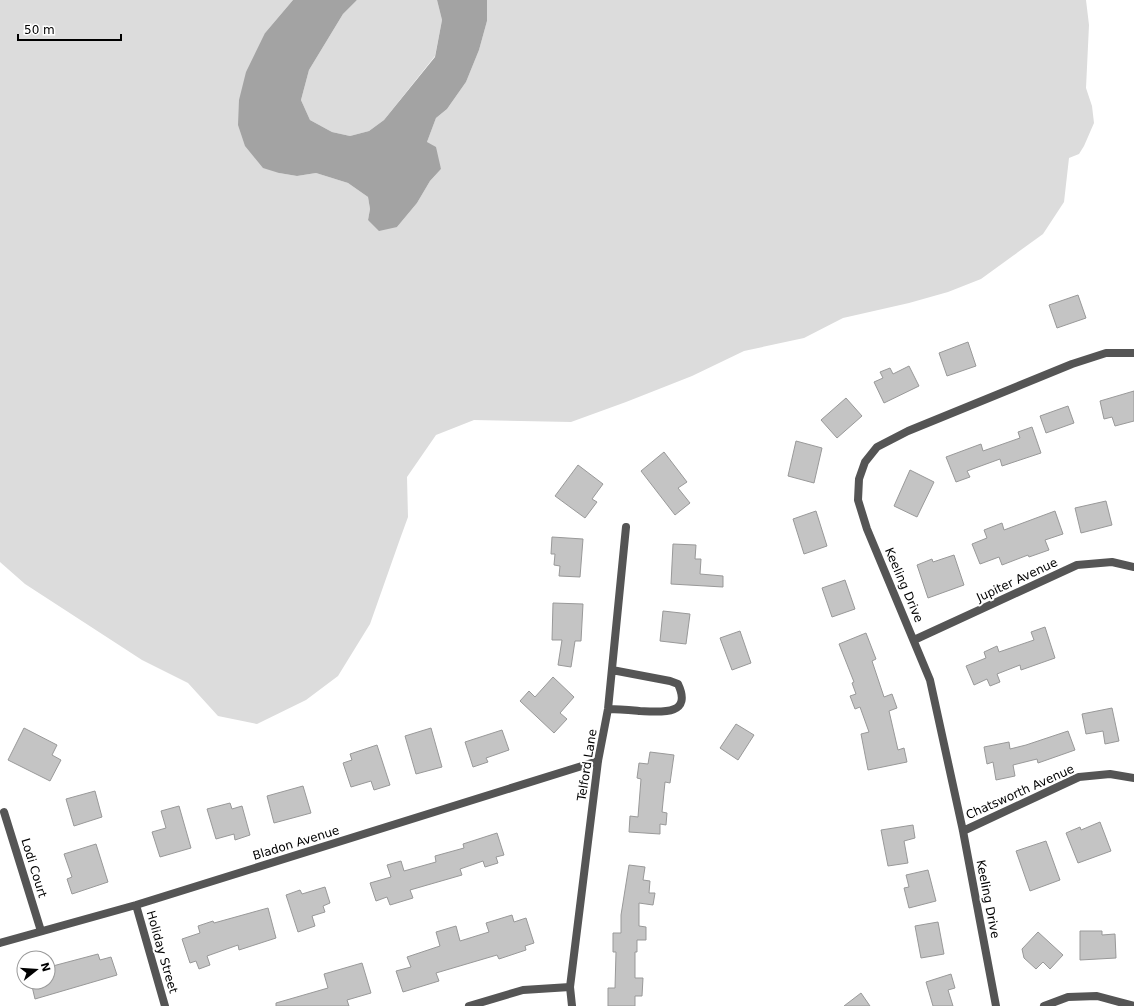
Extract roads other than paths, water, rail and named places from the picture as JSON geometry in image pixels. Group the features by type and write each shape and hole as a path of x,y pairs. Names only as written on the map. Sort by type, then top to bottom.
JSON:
{"street":[{"name":"Keeling Drive","path":"996,1006 963,831 930,680 866,529 858,500 859,479 865,462 877,448 908,431 1072,364 1106,353 1134,353"},
{"name":"Telford Lane","path":"572,1006 570,987 598,761 608,709 626,527"},
{"name":"Jupiter Avenue","path":"914,640 1078,564 1112,562 1134,567"},
{"path":"608,709 664,713 673,710 680,704 682,698 681,690 678,684 670,681 612,670"},
{"name":"Bladon Avenue","path":"0,943 41,930 136,905 598,761"},
{"name":"Chatsworth Avenue","path":"963,831 1079,777 1110,774 1134,778"},
{"name":"Lodi Court","path":"4,812 41,930"},
{"name":"Holiday Street","path":"136,905 165,1006"},
{"path":"470,1006 523,990 570,987"},
{"path":"1044,1006 1068,997 1097,996 1134,1006"}]}
